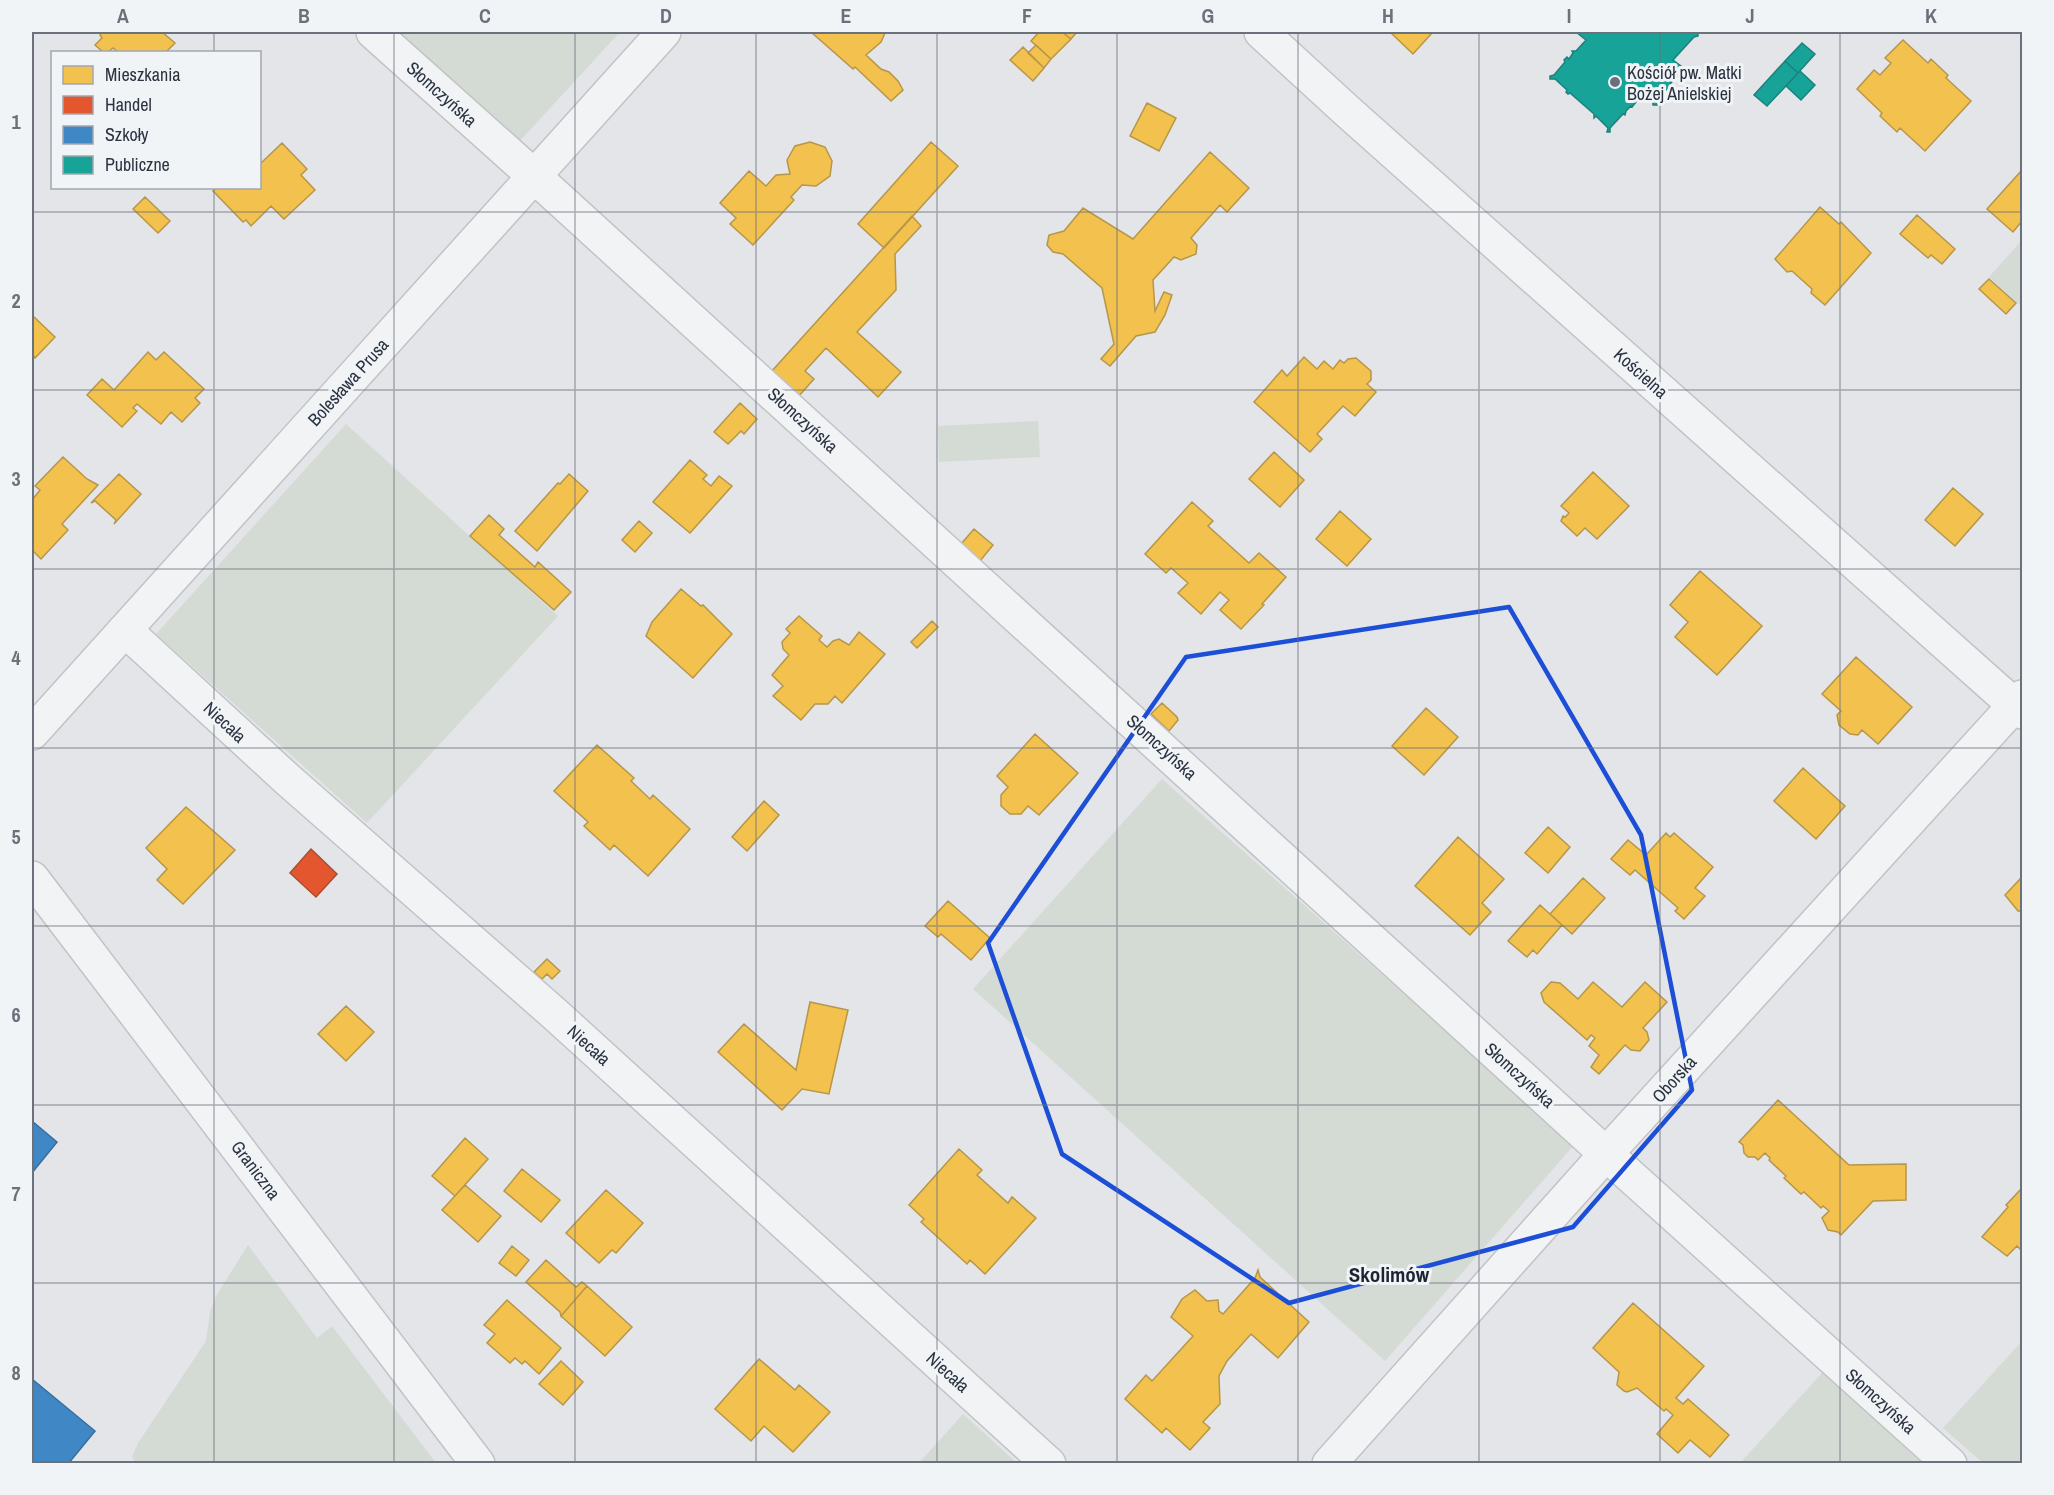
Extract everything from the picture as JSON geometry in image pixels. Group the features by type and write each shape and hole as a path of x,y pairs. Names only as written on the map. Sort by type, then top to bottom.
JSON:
{"street":[{"name":"Słomczyńska","path":"373,32 1950,1464"},
{"name":"Bolesława Prusa","path":"32,734 664,32"},
{"name":"Kościelna","path":"1262,32 1346,110 2020,705"},
{"name":"Niecała","path":"125,630 287,778 557,1016 1049,1464"},
{"name":"Oborska","path":"1329,1464 1606,1154 2020,705"},
{"name":"Graniczna","path":"32,878 478,1464"}],"highlighted area":[{"path":"1509,607 1641,835 1692,1090 1573,1227 1289,1303 1062,1154 988,943 1186,657"}],"shaded area":[{"path":"394,32 620,32 518,143"},
{"path":"2022,240 2022,307 1989,277"},
{"path":"1038,421 1040,457 939,462 938,426"},
{"path":"346,424 558,616 367,823 156,634"},
{"path":"1162,779 1574,1145 1385,1361 973,989"},
{"path":"248,1245 317,1338 332,1326 436,1463 136,1463 132,1457 138,1443 206,1341 210,1312 216,1296"},
{"path":"2022,1341 2022,1463 1983,1463 1943,1428"},
{"path":"1823,1372 1922,1463 1740,1463"},
{"path":"963,1414 1017,1463 919,1463"}],"building: Mieszkania":[{"path":"102,32 162,32 175,43 167,51 117,51 113,48 109,51 102,51 95,45 102,38 100,35"},
{"path":"811,32 884,32 881,42 866,55 881,69 889,72 903,90 891,101 855,67 853,69"},
{"path":"1039,32 1062,32 1071,39 1051,59 1031,41"},
{"path":"1062,32 1077,32 1071,39"},
{"path":"1390,32 1433,32 1413,54"},
{"path":"1903,40 1928,63 1931,59 1948,75 1946,78 1971,101 1925,151 1900,128 1897,132 1880,116 1882,113 1857,89 1874,70 1880,75 1891,63 1885,58"},
{"path":"1036,45 1051,59 1044,68 1028,53"},
{"path":"1023,47 1044,68 1033,81 1010,60"},
{"path":"1147,103 1176,118 1159,151 1130,136"},
{"path":"810,142 825,147 832,161 830,176 816,186 802,185 791,197 794,200 753,245 730,224 736,218 720,203 749,171 766,186 776,175 790,174 787,160 795,146"},
{"path":"931,142 958,166 884,248 858,224"},
{"path":"282,143 307,169 301,175 315,190 284,219 271,206 251,226 246,220 243,222 213,191 215,189 261,189 261,163"},
{"path":"1210,152 1249,188 1227,212 1220,205 1191,238 1197,245 1196,254 1181,260 1174,257 1153,280 1155,311 1164,292 1172,295 1165,315 1155,332 1136,336 1110,366 1101,359 1114,344 1102,288 1063,254 1053,252 1047,245 1049,235 1064,231 1083,208 1133,239"},
{"path":"2022,170 2022,221 2013,232 1987,209"},
{"path":"145,197 170,221 158,233 133,209"},
{"path":"1820,207 1839,224 1841,222 1871,253 1825,305 1811,293 1812,289 1792,271 1787,272 1775,259"},
{"path":"1917,215 1955,249 1942,264 1931,255 1928,258 1900,234"},
{"path":"912,216 921,226 895,254 896,290 857,332 901,372 878,397 826,348 805,371 814,379 798,397 771,372"},
{"path":"1989,279 2016,303 2006,314 1979,289"},
{"path":"32,315 55,337 35,358 32,354"},
{"path":"148,352 156,360 164,352 204,389 195,398 200,403 182,422 171,412 161,424 137,404 133,408 137,411 122,427 87,395 102,379 114,390"},
{"path":"1304,357 1317,369 1324,361 1333,369 1340,360 1344,363 1348,359 1356,358 1371,371 1371,380 1367,384 1376,392 1355,416 1343,406 1317,434 1322,439 1310,452 1254,402 1282,370 1287,376"},
{"path":"740,403 757,419 744,434 741,431 728,444 714,432"},
{"path":"1274,452 1304,480 1280,507 1249,479"},
{"path":"63,457 87,479 98,485 62,524 68,530 41,559 32,550 32,500 40,490 35,486"},
{"path":"690,460 707,475 703,479 711,486 719,476 732,486 690,533 653,502"},
{"path":"1593,472 1629,506 1597,539 1585,528 1577,536 1561,521 1563,516 1569,513 1561,506"},
{"path":"119,474 141,494 114,524 116,520 95,501 91,503"},
{"path":"569,474 588,491 537,551 515,531"},
{"path":"1953,488 1983,514 1955,546 1925,520"},
{"path":"1192,502 1213,521 1208,526 1249,563 1259,553 1286,577 1241,629 1220,610 1229,600 1220,592 1201,614 1178,593 1188,583 1171,568 1166,573 1145,554"},
{"path":"1340,511 1371,539 1347,566 1316,539"},
{"path":"489,515 504,529 499,535 535,567 538,562 571,592 554,610 470,536"},
{"path":"639,521 652,533 635,552 622,540"},
{"path":"974,529 993,545 980,561 961,544"},
{"path":"1700,571 1762,626 1717,675 1675,637 1688,622 1670,605"},
{"path":"681,589 701,606 703,605 732,634 693,678 646,636 652,622"},
{"path":"799,616 822,636 819,640 827,647 839,639 849,645 859,632 885,654 842,703 835,696 828,704 815,704 801,720 773,696 783,686 772,675 789,655 783,649 782,642 790,633 786,629"},
{"path":"932,621 938,627 917,648 911,642"},
{"path":"1856,657 1912,707 1878,744 1862,730 1858,735 1850,734 1839,725 1837,715 1841,711 1822,694"},
{"path":"1162,703 1178,720 1169,731 1151,714"},
{"path":"1426,708 1458,737 1424,775 1392,746"},
{"path":"1035,734 1078,773 1039,815 1028,806 1021,814 1010,814 1001,806 1001,795 1008,787 997,776"},
{"path":"597,745 634,778 631,781 650,799 653,795 690,829 648,876 614,845 610,850 584,826 588,822 554,791"},
{"path":"1803,768 1845,806 1816,839 1774,801"},
{"path":"764,801 779,815 747,851 732,837"},
{"path":"186,807 235,850 183,904 157,880 167,869 146,848"},
{"path":"1548,827 1570,847 1548,873 1525,853"},
{"path":"1666,833 1670,837 1674,833 1713,867 1695,888 1705,896 1684,919 1675,911 1678,908 1635,870 1630,875 1611,859 1628,840 1646,855"},
{"path":"1458,837 1504,879 1482,903 1491,912 1470,935 1415,886"},
{"path":"2022,877 2022,911 2018,911 2005,895"},
{"path":"1583,878 1605,898 1572,934 1550,914"},
{"path":"948,901 990,938 971,960 941,934 938,937 925,926"},
{"path":"1540,905 1562,925 1537,954 1533,950 1527,957 1508,941"},
{"path":"547,959 560,971 552,979 547,974 542,979 534,972"},
{"path":"1551,982 1560,983 1578,999 1593,982 1622,1007 1645,982 1667,1002 1643,1028 1649,1040 1640,1051 1631,1050 1625,1045 1599,1074 1591,1067 1599,1055 1589,1046 1595,1038 1591,1035 1587,1040 1544,1002 1541,993"},
{"path":"810,1002 848,1010 829,1094 802,1089 782,1110 718,1052 744,1024 796,1070"},
{"path":"346,1006 374,1032 346,1061 318,1034"},
{"path":"1778,1100 1849,1165 1906,1164 1906,1200 1873,1201 1841,1235 1828,1230 1822,1218 1829,1211 1823,1206 1821,1208 1804,1192 1801,1194 1784,1178 1786,1176 1765,1153 1758,1160 1755,1157 1748,1157 1744,1153 1743,1145 1739,1142"},
{"path":"465,1138 488,1159 455,1196 432,1176"},
{"path":"959,1149 982,1170 977,1175 1008,1203 1012,1197 1036,1218 985,1274 970,1260 967,1264 921,1222 924,1219 909,1205"},
{"path":"522,1169 560,1200 541,1222 504,1191"},
{"path":"465,1185 501,1216 478,1242 442,1210"},
{"path":"2022,1188 2022,1251 2017,1246 2007,1256 1982,1237"},
{"path":"606,1190 643,1223 616,1253 612,1250 599,1263 566,1233"},
{"path":"512,1246 529,1260 516,1276 499,1263"},
{"path":"546,1260 576,1287 582,1282 587,1286 561,1316 560,1312 526,1282"},
{"path":"1258,1270 1260,1277 1309,1322 1278,1358 1251,1334 1227,1361 1219,1376 1220,1404 1203,1422 1210,1428 1190,1450 1166,1428 1162,1433 1125,1399 1146,1375 1152,1381 1193,1336 1171,1317 1182,1299 1195,1290 1207,1301 1218,1300 1219,1311 1223,1314 1255,1278"},
{"path":"587,1286 632,1327 605,1356 561,1316"},
{"path":"507,1300 561,1348 539,1374 525,1361 522,1364 515,1358 510,1363 487,1343 495,1334 484,1325"},
{"path":"1633,1303 1704,1366 1676,1398 1683,1404 1688,1399 1729,1435 1710,1457 1690,1440 1678,1453 1657,1434 1673,1415 1666,1409 1664,1411 1637,1388 1624,1391 1617,1385 1619,1372 1593,1348"},
{"path":"759,1359 795,1390 799,1385 830,1412 793,1452 764,1426 751,1441 715,1409"},
{"path":"561,1361 583,1382 563,1405 539,1384"}],"building: Handel":[{"path":"311,849 337,874 316,897 290,873"}],"building: Szkoły":[{"path":"32,1121 57,1142 32,1173"},
{"path":"32,1379 95,1431 68,1464 32,1464"}],"building: Publiczne":[{"name":"Kościół pw. Matki Bożej Anielskiej","path":"1576,32 1691,32 1698,33 1698,36 1694,37 1673,60 1685,69 1685,72 1681,72 1656,100 1657,105 1653,105 1653,102 1643,93 1625,115 1623,114 1610,128 1610,132 1607,132 1608,128 1596,116 1594,118 1594,114 1570,93 1568,94 1567,90 1555,79 1550,79 1550,76 1554,75 1565,62 1564,60 1567,57 1569,59 1572,51 1576,51 1586,40"},
{"path":"1802,43 1815,54 1798,73 1785,61"},
{"path":"1785,61 1798,73 1767,106 1754,95"},
{"path":"1800,71 1815,85 1801,100 1786,86"}],"place":[{"name":"Kościół pw. Matki Bożej Anielskiej","path":"1615,82"}],"district":[{"name":"Skolimów","path":"1389,1274"}]}
